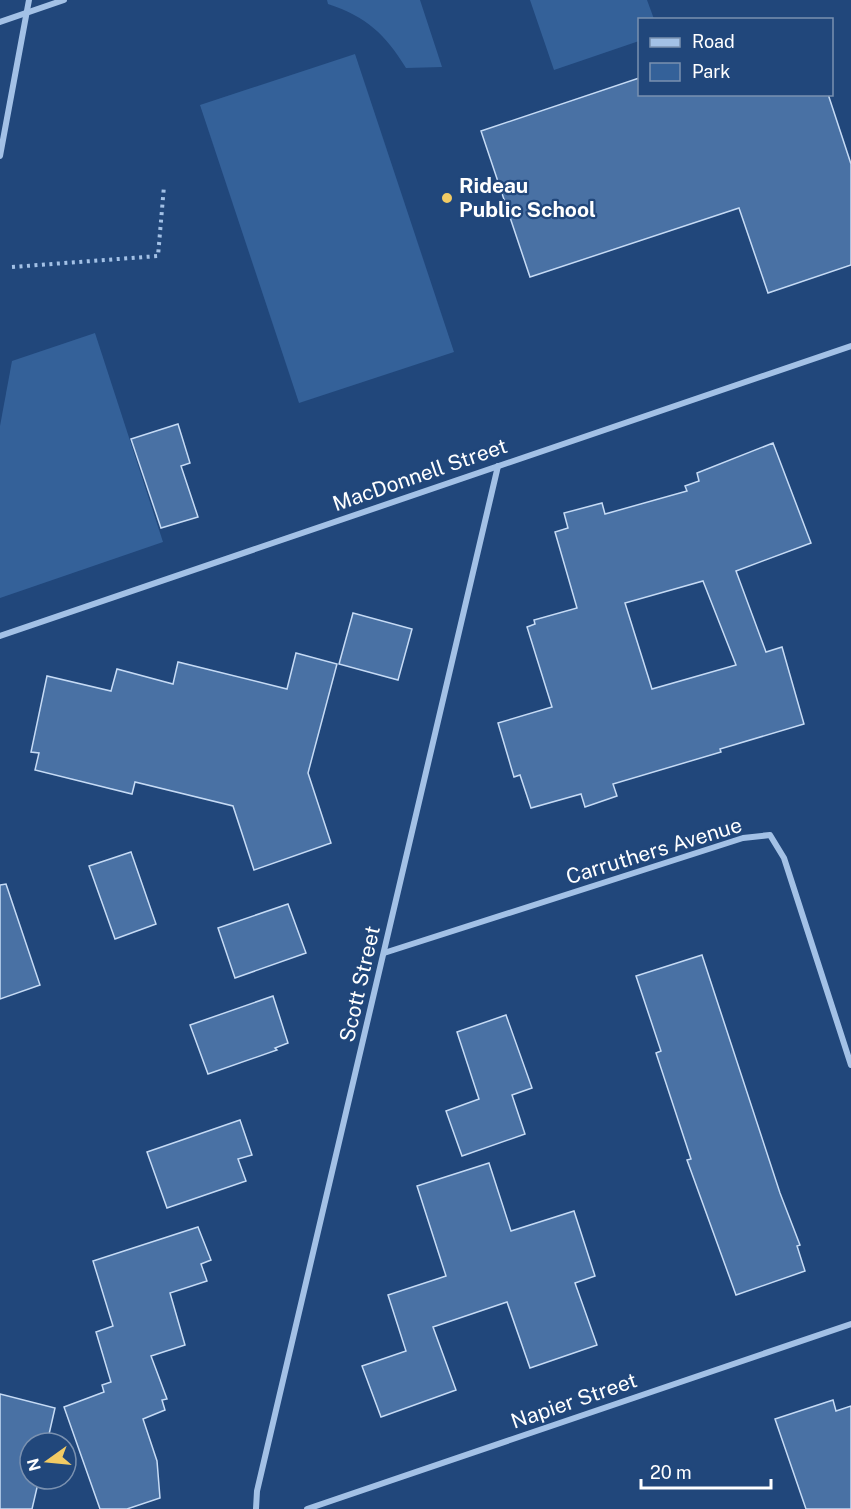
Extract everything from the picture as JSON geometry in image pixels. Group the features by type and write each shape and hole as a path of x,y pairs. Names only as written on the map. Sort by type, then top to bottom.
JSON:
{"street":[{"path":"0,156 29,0"},
{"path":"0,22 64,0"},
{"name":"MacDonnell Street","path":"0,636 851,346"},
{"name":"Scott Street","path":"256,1509 257,1491 498,466"},
{"name":"Carruthers Avenue","path":"384,953 744,838 770,835 784,858 851,1065"},
{"name":"Napier Street","path":"307,1509 851,1324"}],"path":[{"path":"12,267 158,256 164,186"}],"green space":[{"path":"327,0 420,0 442,67 406,68 390,45 374,28 354,15 328,4"},
{"path":"530,0 647,0 654,18 638,18 638,41 554,70"},
{"path":"355,54 454,352 299,403 200,105"},
{"path":"95,333 163,542 0,598 0,426 12,361"}],"building":[{"path":"638,78 638,96 829,96 851,164 851,265 768,293 739,208 530,277 481,131"},
{"path":"178,424 190,463 181,466 198,517 161,528 131,439"},
{"path":"773,443 811,543 736,571 766,652 782,647 804,724 720,749 721,752 613,784 617,796 585,807 581,794 531,808 520,775 514,777 498,723 552,707 527,627 535,624 534,620 577,608 555,532 568,528 564,513 602,503 605,514 687,491 685,486 699,481 697,473","holes":["703,581 736,665 652,689 625,603"]},
{"path":"353,613 412,629 398,680 339,664"},
{"path":"296,653 337,664 308,773 331,843 254,870 233,806 135,782 132,794 35,770 39,753 31,752 47,676 111,691 117,669 173,684 178,662 287,689"},
{"path":"131,852 156,924 115,939 89,866"},
{"path":"6,884 40,985 0,999 0,885"},
{"path":"288,904 306,953 235,978 218,928"},
{"path":"702,955 780,1193 800,1245 797,1246 805,1271 736,1295 687,1160 691,1159 656,1053 661,1051 636,976"},
{"path":"273,996 288,1043 275,1048 277,1050 208,1074 190,1025"},
{"path":"506,1015 532,1088 512,1095 525,1134 462,1156 446,1111 479,1099 457,1032"},
{"path":"240,1120 252,1155 238,1159 246,1181 167,1208 147,1152"},
{"path":"489,1163 511,1231 574,1211 595,1276 575,1283 597,1345 530,1368 507,1302 433,1327 456,1390 381,1417 362,1366 406,1351 388,1295 446,1276 417,1186"},
{"path":"198,1227 211,1260 201,1264 207,1281 170,1293 185,1345 151,1356 167,1399 162,1400 165,1410 143,1419 157,1461 160,1498 127,1509 100,1509 78,1447 78,1431 72,1431 64,1407 104,1392 102,1385 111,1382 96,1332 113,1326 93,1261"},
{"path":"0,1394 55,1408 50,1431 18,1431 18,1491 36,1491 32,1509 0,1509"},
{"path":"833,1400 836,1411 851,1406 851,1509 806,1509 775,1419"}],"place":[{"name":"Rideau Public School","path":"447,198"}]}
